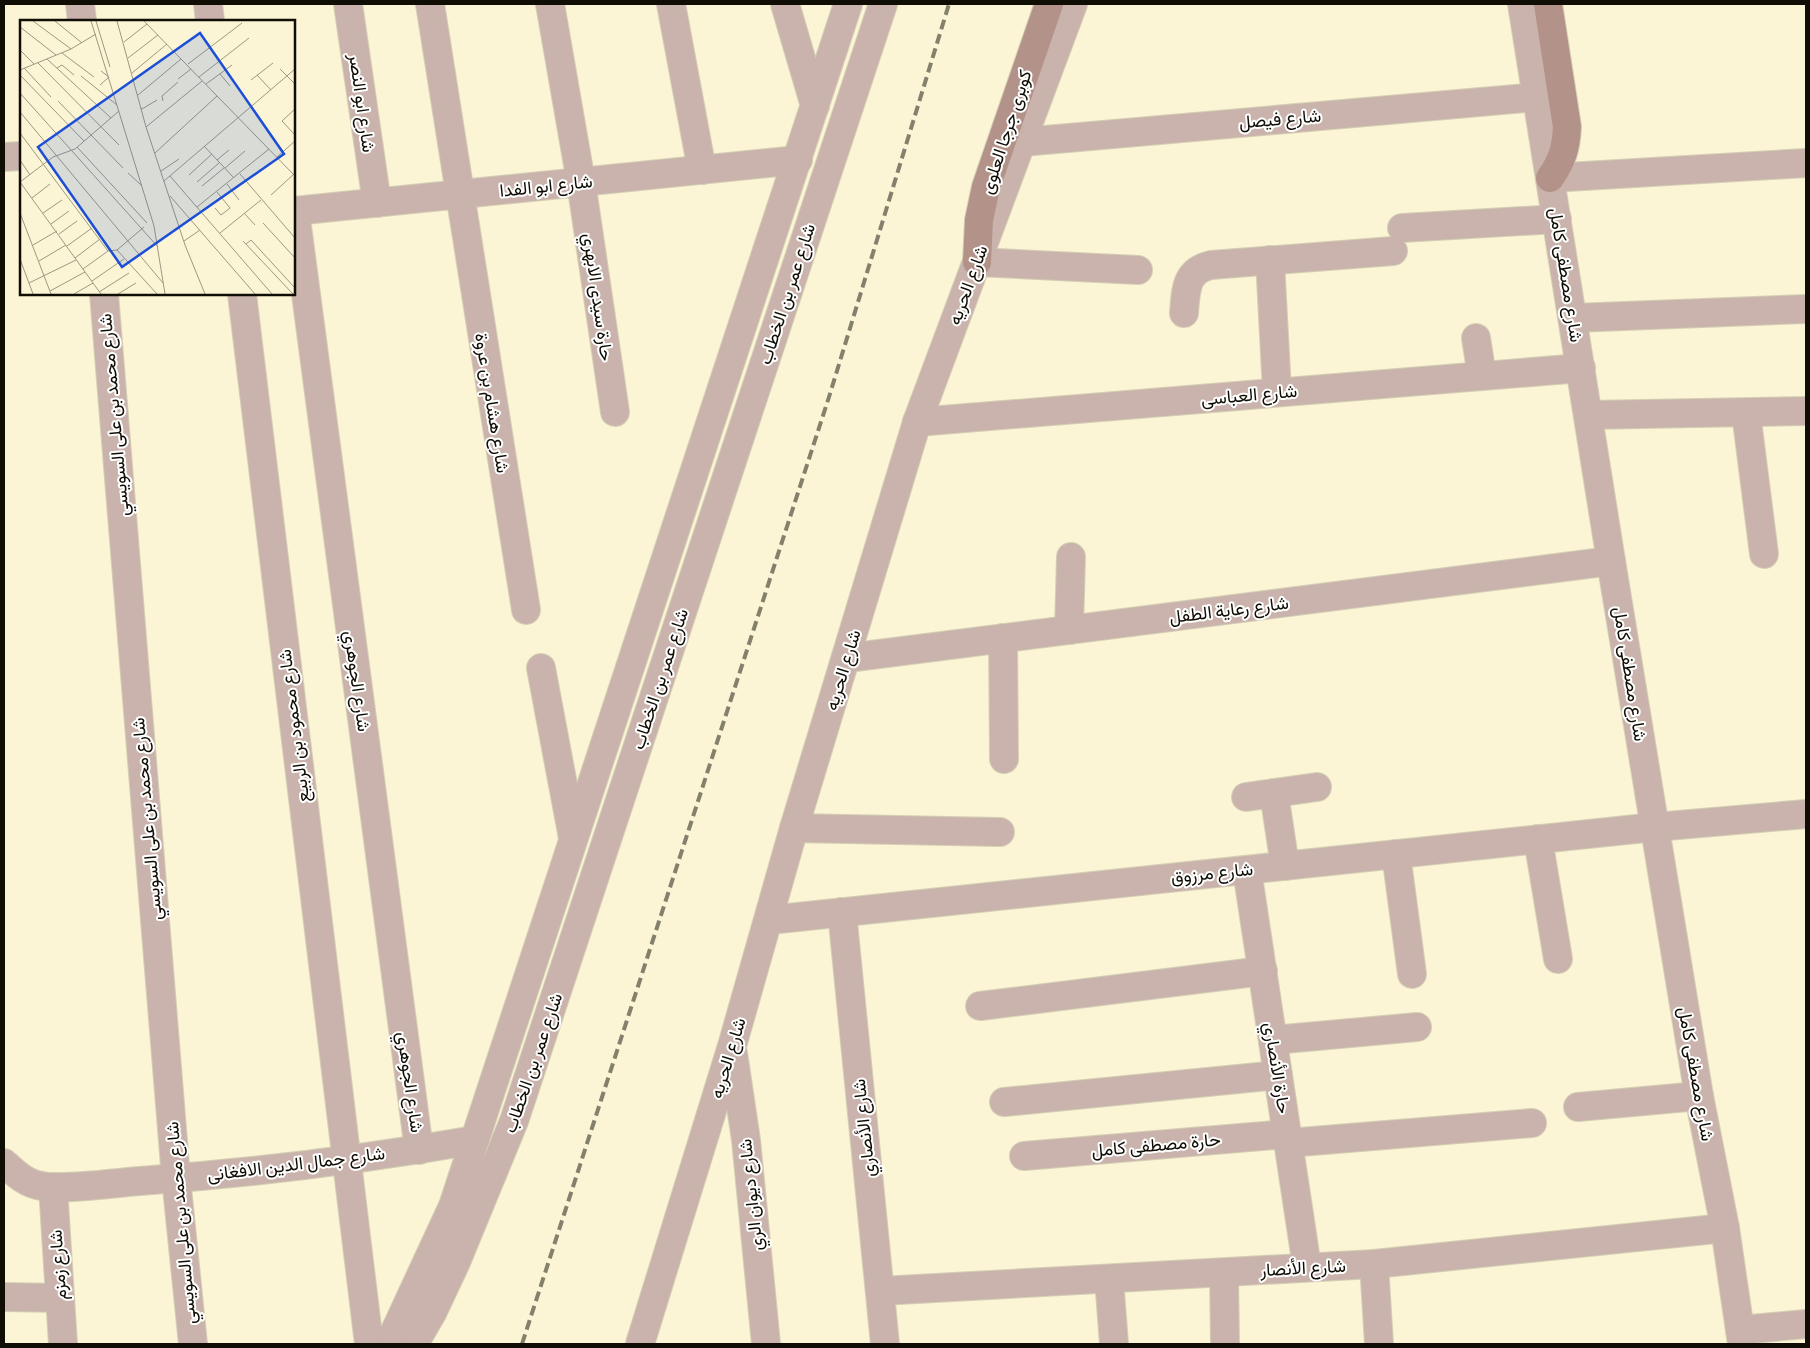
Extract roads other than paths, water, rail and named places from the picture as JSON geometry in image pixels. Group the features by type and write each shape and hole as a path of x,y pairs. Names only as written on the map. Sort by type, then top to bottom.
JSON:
{"street":[{"path":"80,4 82,20"},
{"path":"208,4 210,20"},
{"name":"شارع ابو النصر","path":"348,4 377,203"},
{"name":"شارع هشام بن عروة","path":"430,4 526,610"},
{"name":"حارة سيدى الابهري","path":"550,4 581,182 614,412"},
{"path":"670,4 702,170"},
{"path":"785,4 815,106"},
{"name":"شارع عمر بن الخطاب","path":"390,1344 453,1206 848,4"},
{"name":"شارع عمر بن الخطاب","path":"414,1344 432,1313 456,1262 514,1121 883,4"},
{"name":"كوبرى جرجا العلوى","path":"977,262 979,220 986,187 1049,4"},
{"name":"شارع الحريه","path":"640,1344 732,1046 794,828 917,422 1073,4"},
{"name":"شارع مصطفى كامل","path":"1522,4 1611,561 1699,1096 1725,1228 1741,1337"},
{"path":"1548,4 1567,127 1566,146 1560,164 1550,178"},
{"name":"شارع فيصل","path":"1022,142 1538,97"},
{"path":"4,157 20,156"},
{"name":"شارع ابو الفدا","path":"295,211 798,160"},
{"path":"1550,178 1806,163"},
{"name":"شارع الجوهري","path":"295,219 419,1150"},
{"path":"1184,313 1186,288 1192,276 1199,268 1211,265 1270,260 1397,240 1557,219"},
{"path":"1270,260 1277,392"},
{"path":"977,262 1138,270"},
{"name":"شارع محمد بن على السويسي","path":"104,295 176,1178 193,1344"},
{"name":"شارع محمود بن الربيع","path":"242,295 370,1344"},
{"path":"1573,318 1806,309"},
{"path":"1476,338 1482,376"},
{"name":"شارع العباسى","path":"917,422 1580,368"},
{"path":"1588,415 1746,413 1806,410"},
{"path":"1746,413 1764,554"},
{"path":"1069,630 1071,556"},
{"name":"شارع رعاية الطفل","path":"847,658 1611,561"},
{"path":"1002,638 1004,759"},
{"path":"541,668 574,841"},
{"path":"1246,797 1317,787"},
{"path":"1274,793 1285,866"},
{"name":"شارع مرزوق","path":"769,920 1655,827 1806,814"},
{"path":"794,828 1000,832"},
{"path":"1538,839 1558,959"},
{"path":"1396,854 1412,974"},
{"name":"حارة الأنصاري","path":"1247,870 1306,1267"},
{"name":"شارع الأنصاري","path":"842,912 885,1344"},
{"path":"980,1006 1262,971"},
{"path":"1273,1040 1417,1027"},
{"name":"شارع ديوان الري","path":"732,1046 746,1140 766,1344"},
{"path":"1004,1102 1278,1075"},
{"path":"1578,1107 1699,1096"},
{"name":"حارة مصطفى كامل","path":"1024,1156 1532,1123"},
{"name":"شارع جمال الدين الافغانى","path":"4,1163 29,1183 53,1187 176,1178 419,1150 475,1140"},
{"name":"شارع زمزم","path":"53,1187 63,1344"},
{"name":"شارع الأنصار","path":"880,1291 1374,1264 1725,1228"},
{"path":"1374,1264 1379,1344"},
{"path":"1224,1273 1225,1344"},
{"path":"1109,1279 1114,1344"},
{"path":"4,1297 60,1298"},
{"path":"1741,1337 1806,1324"}],"railway":[{"path":"522,1344 829,397 949,4"}]}
